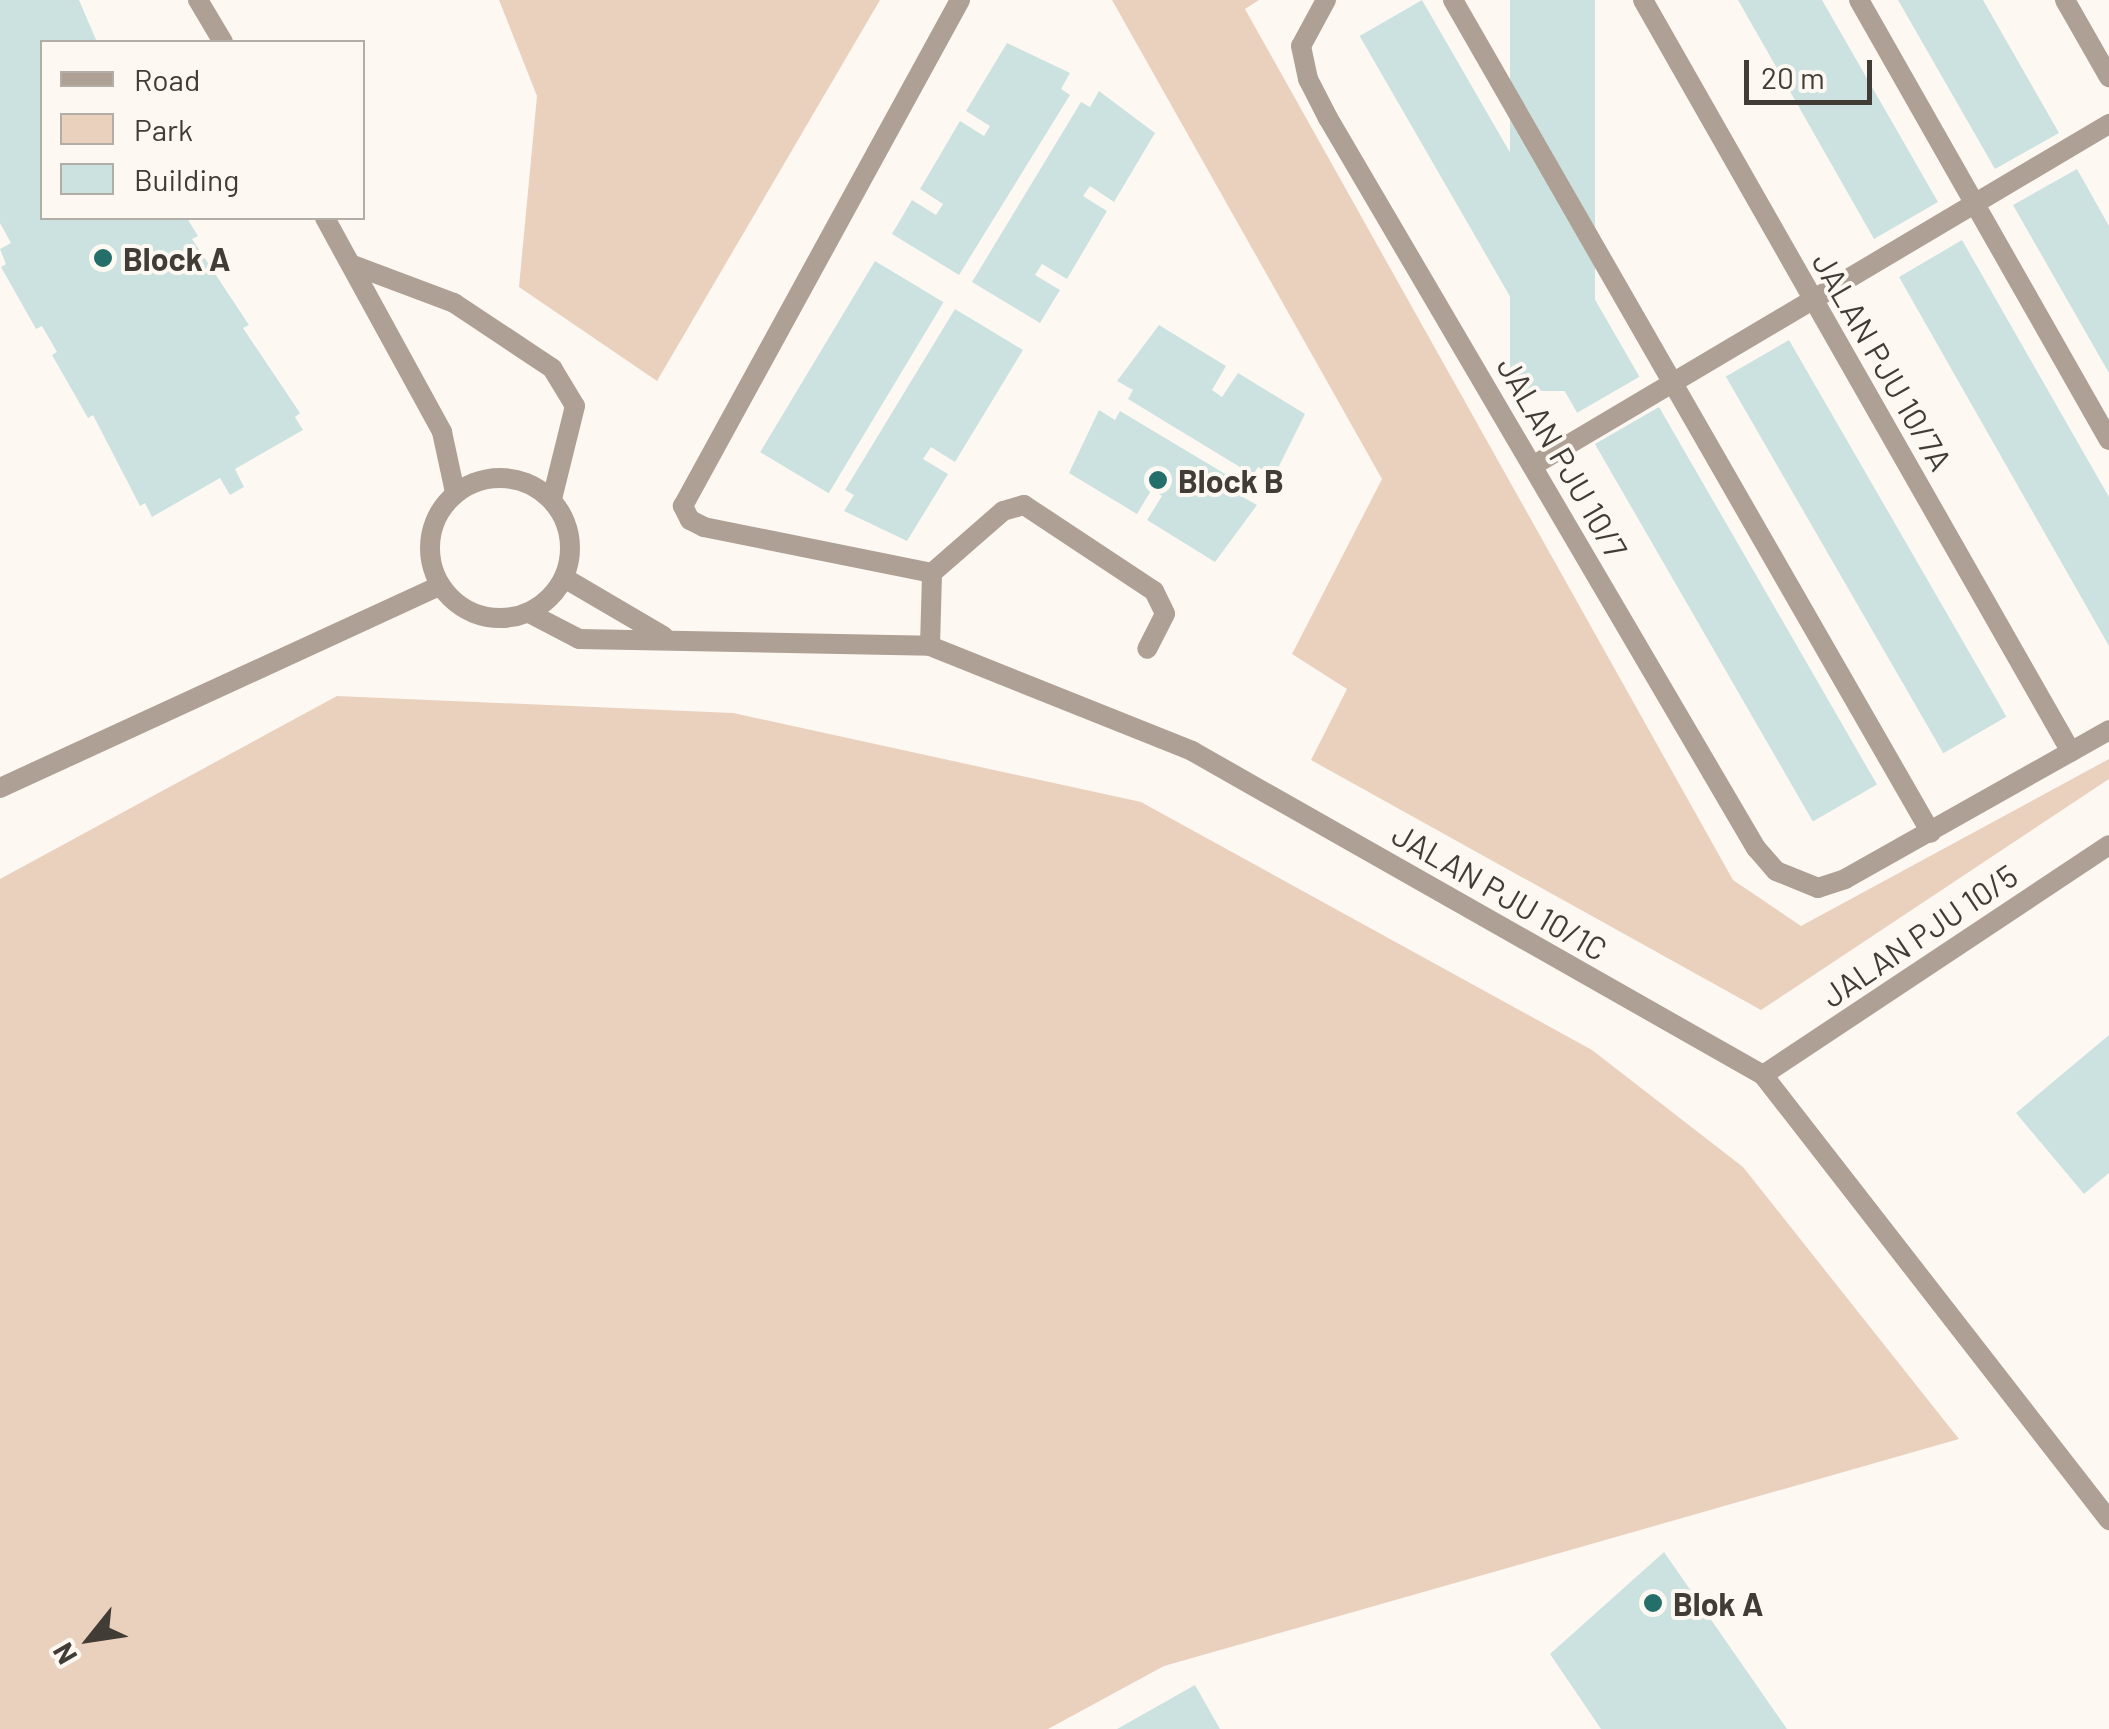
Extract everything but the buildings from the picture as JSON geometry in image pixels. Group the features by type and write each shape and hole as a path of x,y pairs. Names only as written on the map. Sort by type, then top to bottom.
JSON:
{"street":[{"path":"198,0 222,40"},
{"path":"932,573 704,527 690,520 683,506 960,0"},
{"name":"JALAN PJU 10/7","path":"1326,0 1301,46 1308,79 1756,848 1796,883 1818,888 1845,879 1932,832"},
{"path":"1453,0 1932,832 2109,730"},
{"name":"JALAN PJU 10/7A","path":"1643,0 2071,752"},
{"path":"1859,0 2109,440"},
{"path":"2065,0 2109,77"},
{"path":"1534,466 2109,124"},
{"path":"326,220 442,432 456,492"},
{"path":"353,265 454,303 552,368 575,406 552,499"},
{"path":"488,478 522,480 552,499 571,537 566,579 531,614 497,620 464,610 440,586 429,553 435,519 456,492 488,478"},
{"path":"930,646 932,573 1004,511 1024,505 1154,591 1165,614 1147,649"},
{"name":"JALAN PJU 10/1C","path":"566,579 666,637"},
{"path":"0,788 440,586"},
{"name":"JALAN PJU 10/1C","path":"531,614 580,639 666,637 930,646 1192,750 1763,1075 2109,1520"},
{"name":"JALAN PJU 10/5","path":"1763,1075 2109,844"}],"green space":[{"path":"499,0 880,0 657,381 519,287 537,96"},
{"path":"1112,0 1259,0 1245,9 1733,880 1801,926 2109,759 2109,779 1761,1010 1311,760 1347,689 1292,654 1382,479"},
{"path":"337,696 733,713 1141,802 1592,1050 1743,1167 1959,1439 1164,1666 1048,1729 0,1729 0,879"}],"place":[{"name":"Block A","path":"103,258"},
{"name":"Block B","path":"1158,480"},
{"name":"Blok A","path":"1653,1603"}]}
